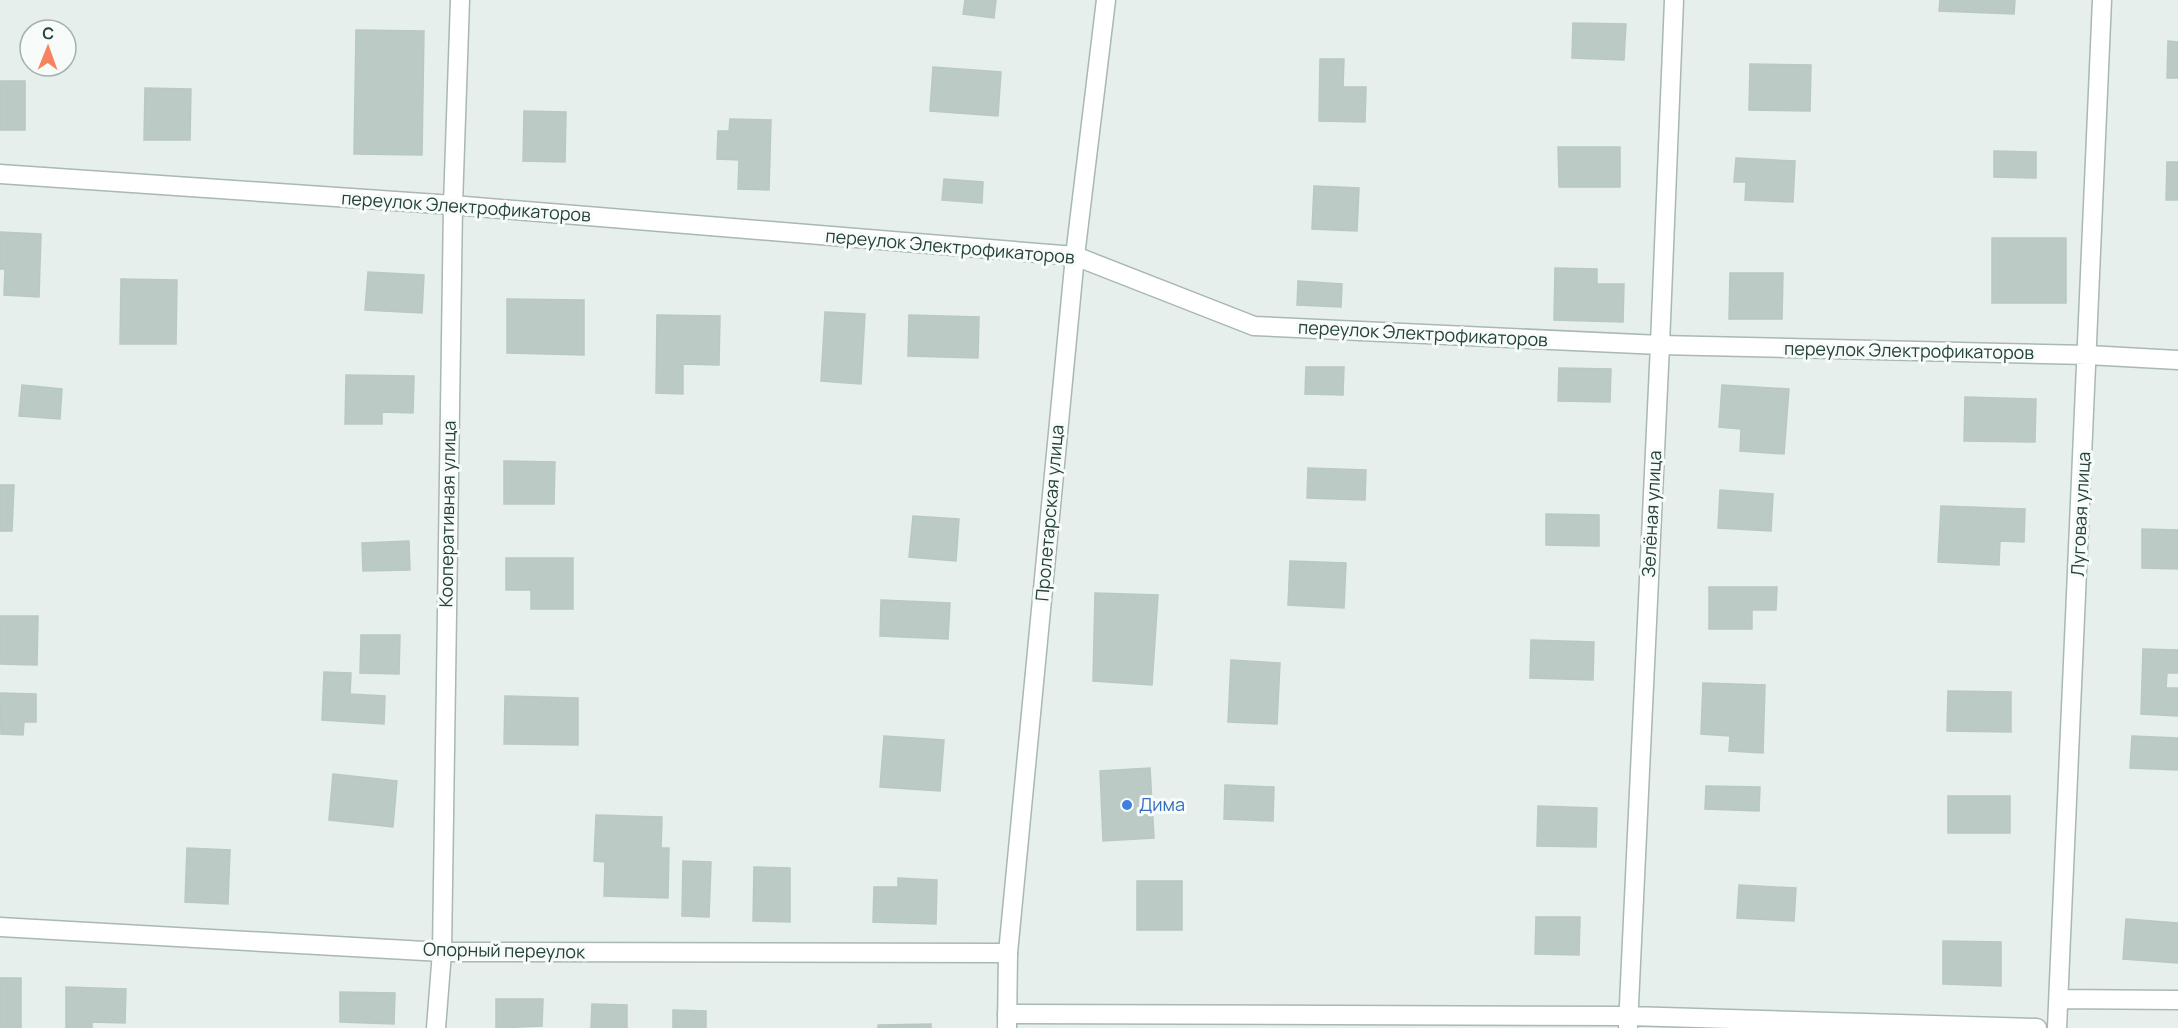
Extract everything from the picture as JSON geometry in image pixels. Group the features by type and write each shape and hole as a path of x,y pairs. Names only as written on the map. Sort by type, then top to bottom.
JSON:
{"street":[{"name":"Кооперативная улица","path":"436,1028 442,952 453,205 460,0"},
{"name":"Пролетарская улица","path":"1007,1021 1008,953 1075,256 1106,0"},
{"name":"Зелёная улица","path":"1628,1022 1674,0"},
{"name":"Луговая улица","path":"2057,1028 2102,0"},
{"name":"переулок Электрофикаторов","path":"0,174 453,205 1075,256 1254,326 1660,345 2088,355 2178,360"},
{"name":"Опорный переулок","path":"0,927 442,952 1008,953"},
{"path":"2059,999 2178,1000"},
{"path":"1007,1021 1628,1022 2037,1028"}],"building":[{"path":"965,0 996,0 994,18 963,14"},
{"path":"1940,0 2015,0 2014,14 1939,11"},
{"path":"1573,23 1626,24 1624,60 1572,58"},
{"path":"356,30 424,31 422,155 354,154"},
{"path":"2168,41 2178,42 2178,78 2167,78"},
{"path":"1320,59 1344,59 1343,87 1366,87 1365,122 1319,121"},
{"path":"1750,64 1811,65 1810,111 1749,110"},
{"path":"933,67 1001,72 998,116 930,111"},
{"path":"0,81 25,81 25,130 0,130"},
{"path":"145,88 191,89 190,140 144,140"},
{"path":"524,111 566,112 565,162 523,161"},
{"path":"730,119 771,120 769,190 738,189 739,160 717,159 718,131 729,131"},
{"path":"1558,147 1620,147 1620,187 1559,187"},
{"path":"1994,151 2036,152 2036,178 1994,177"},
{"path":"1736,158 1795,161 1793,202 1745,200 1746,182 1734,182"},
{"path":"2167,162 2178,162 2178,200 2166,200"},
{"path":"944,179 983,182 982,203 942,200"},
{"path":"1314,186 1359,188 1357,231 1312,229"},
{"path":"0,232 41,234 39,297 4,295 5,269 0,269"},
{"path":"1992,238 2066,238 2066,303 1992,303"},
{"path":"1555,268 1597,269 1597,284 1624,284 1623,322 1554,320"},
{"path":"368,272 424,275 422,313 365,310"},
{"path":"1730,273 1783,273 1782,319 1729,319"},
{"path":"121,279 177,280 176,344 120,344"},
{"path":"1298,281 1342,284 1341,307 1297,305"},
{"path":"507,299 584,300 584,355 507,353"},
{"path":"825,312 865,314 861,384 821,381"},
{"path":"657,315 720,316 719,365 683,364 683,394 656,393"},
{"path":"909,315 979,317 978,358 908,356"},
{"path":"1306,367 1344,367 1343,395 1305,394"},
{"path":"1559,368 1611,369 1610,402 1558,401"},
{"path":"346,375 414,376 413,413 382,412 382,424 345,424"},
{"path":"22,385 62,389 60,419 19,416"},
{"path":"1722,385 1789,389 1784,454 1740,451 1741,429 1719,427"},
{"path":"1965,397 2036,399 2035,442 1964,441"},
{"path":"504,461 555,462 554,504 504,504"},
{"path":"1308,468 1366,470 1365,500 1307,498"},
{"path":"0,485 14,485 12,531 0,531"},
{"path":"1720,490 1773,494 1771,531 1718,528"},
{"path":"1941,506 2025,509 2024,542 2000,541 1999,565 1938,562"},
{"path":"1546,514 1599,515 1599,546 1546,545"},
{"path":"913,516 959,519 956,561 909,557"},
{"path":"2142,529 2178,530 2178,569 2142,568"},
{"path":"409,541 410,570 363,571 362,543"},
{"path":"506,558 573,558 573,609 531,609 531,590 506,590"},
{"path":"1290,561 1346,563 1344,608 1288,605"},
{"path":"1709,587 1777,587 1776,610 1752,610 1752,629 1709,629"},
{"path":"1095,593 1158,595 1152,685 1093,681"},
{"path":"881,600 950,603 948,639 880,636"},
{"path":"0,616 38,616 37,665 0,664"},
{"path":"361,635 400,635 399,674 360,673"},
{"path":"1531,640 1594,642 1593,680 1530,678"},
{"path":"2143,649 2178,650 2178,673 2167,673 2166,688 2178,688 2178,716 2141,714"},
{"path":"1231,660 1280,663 1277,724 1228,722"},
{"path":"324,672 351,673 350,694 385,696 384,724 322,720"},
{"path":"1703,683 1765,685 1763,753 1729,751 1730,736 1701,734"},
{"path":"1948,691 2011,692 2011,732 1947,731"},
{"path":"0,693 36,694 36,722 24,722 23,735 1,734"},
{"path":"505,696 578,698 578,745 504,744"},
{"path":"884,736 944,740 940,791 880,787"},
{"path":"2132,736 2178,738 2178,770 2130,768"},
{"name":"Дима","path":"1150,768 1154,838 1103,841 1100,771"},
{"path":"333,774 397,781 393,827 329,820"},
{"path":"1225,785 1274,787 1273,821 1224,819"},
{"path":"1706,786 1760,787 1759,811 1705,809"},
{"path":"1948,796 2010,796 2010,833 1948,833"},
{"path":"1538,806 1597,808 1596,847 1537,846"},
{"path":"596,815 662,817 661,848 669,848 668,898 604,896 605,862 594,861"},
{"path":"187,848 230,850 228,904 185,902"},
{"path":"683,861 711,862 709,917 682,916"},
{"path":"754,867 790,868 790,922 753,921"},
{"path":"898,878 937,880 936,924 873,922 874,887 898,887"},
{"path":"1137,881 1182,881 1182,930 1137,930"},
{"path":"1739,885 1796,888 1794,921 1737,918"},
{"path":"1536,917 1580,917 1579,955 1535,954"},
{"path":"2126,919 2178,923 2178,963 2123,959"},
{"path":"1943,941 2001,942 2001,986 1943,984"},
{"path":"0,978 21,978 21,1028 0,1028"},
{"path":"66,987 126,989 125,1023 92,1022 92,1028 66,1028"},
{"path":"340,992 395,993 394,1024 340,1022"},
{"path":"496,999 543,999 542,1026 496,1028"},
{"path":"592,1004 627,1005 627,1028 591,1028"},
{"path":"673,1010 706,1011 706,1028 673,1028"},
{"path":"931,1024 931,1028 878,1028 878,1025"}],"place":[{"name":"Дима","path":"1127,805"}]}
